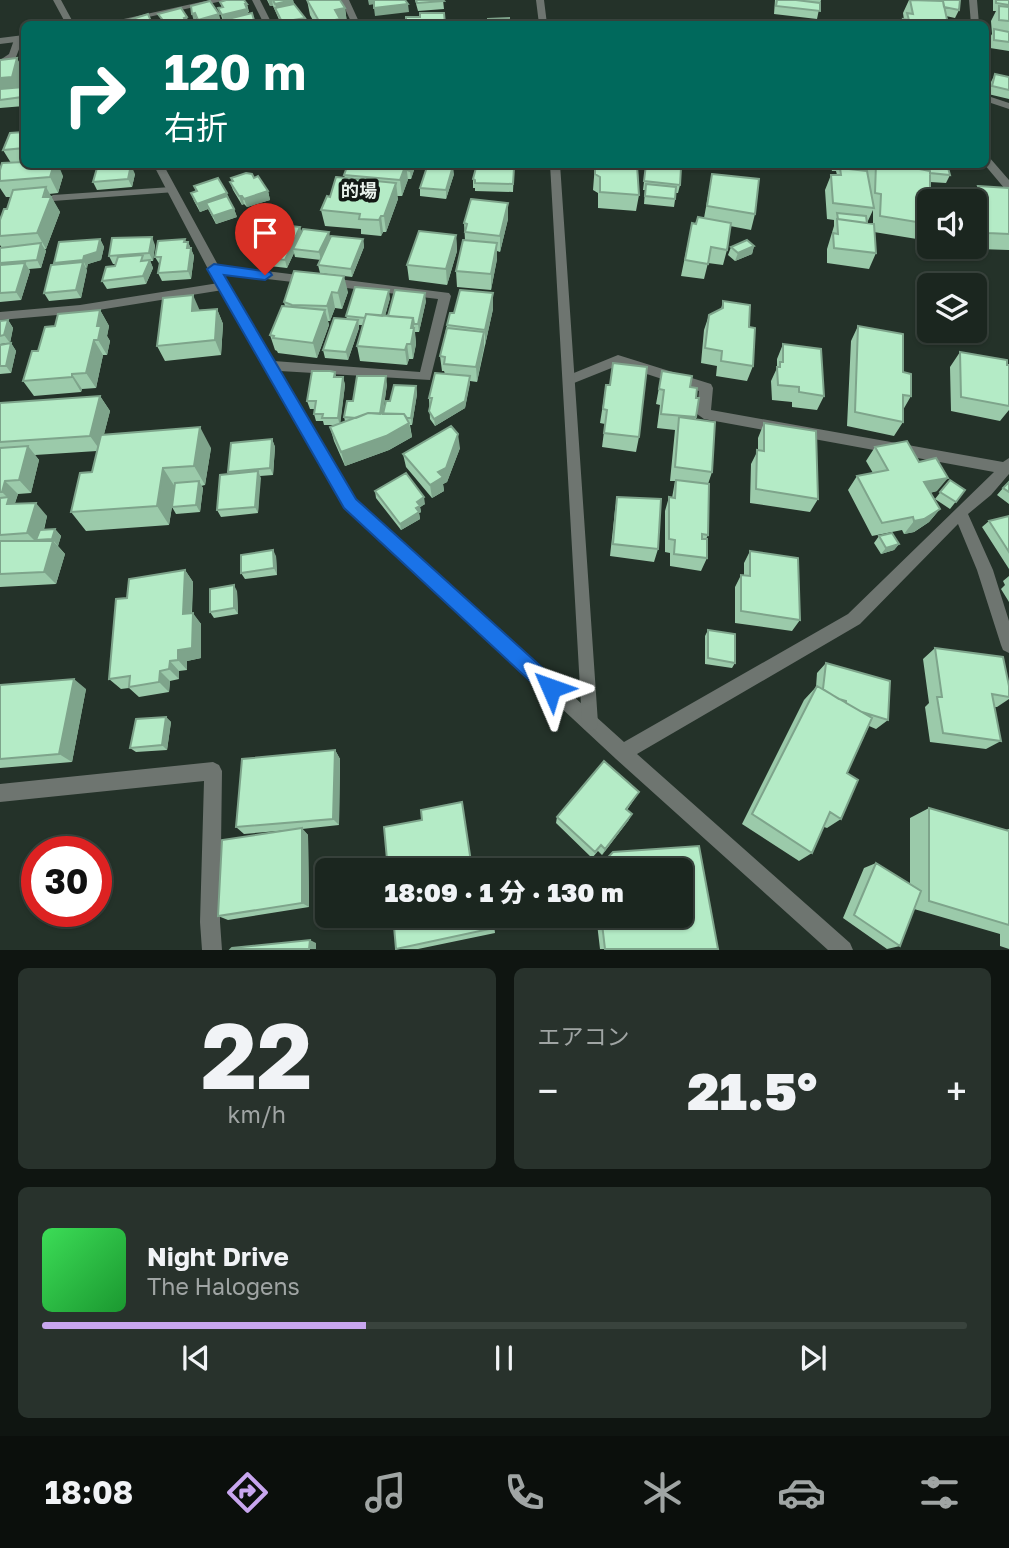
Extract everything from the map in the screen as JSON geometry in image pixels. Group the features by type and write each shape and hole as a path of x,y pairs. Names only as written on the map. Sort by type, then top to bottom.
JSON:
{"street":[{"path":"57,0 68,21"},
{"path":"120,21 223,0"},
{"path":"256,0 266,21"},
{"path":"345,0 355,21"},
{"path":"540,0 543,21"},
{"path":"973,0 975,21"},
{"path":"0,41 21,38"},
{"path":"0,64 13,55 21,38"},
{"path":"989,99 1009,106"},
{"path":"989,164 1009,187"},
{"path":"160,168 214,269 350,503 622,753 843,950"},
{"path":"555,168 590,723"},
{"path":"53,198 171,190"},
{"path":"214,269 445,296 425,377 270,365"},
{"path":"0,316 80,309 225,286"},
{"path":"569,380 618,360 706,388 704,414 1007,466"},
{"path":"622,753 854,620 960,512 986,491 1007,466"},
{"path":"960,512 985,570 1009,645"},
{"path":"0,793 213,771 210,922 212,950"}],"building":[{"path":"244,0 247,9 222,15 218,8 223,7 220,2"},
{"path":"273,0 292,0 275,4"},
{"path":"307,0 340,0 345,8 335,10 340,19 319,21"},
{"path":"374,0 405,0 408,4 374,8"},
{"path":"416,0 443,0 444,1 417,3"},
{"path":"777,0 820,3 820,11 776,6"},
{"path":"910,0 943,1 947,21 903,21 909,20 907,13 913,14"},
{"path":"934,0 960,0 959,10 944,7 943,1"},
{"path":"996,0 1009,0 1009,5 996,3"},
{"path":"210,1 219,14 198,20 195,13 192,14 191,6"},
{"path":"294,4 305,18 282,21 275,8"},
{"path":"999,6 1009,7 1009,21 999,20"},
{"path":"181,8 187,17 184,18 186,21 164,21 158,14"},
{"path":"252,13 254,21 230,21 228,19"},
{"path":"420,13 444,13 445,21 406,21 406,17 420,17"},
{"path":"148,14 151,21 126,21"},
{"path":"509,18 509,21 488,21"},
{"path":"994,29 1009,32 1009,42 994,40"},
{"path":"17,58 12,77 0,78 0,60"},
{"path":"995,74 1009,77 1009,90 992,86"},
{"path":"21,87 21,97 0,100 0,89"},
{"path":"21,132 21,148 3,150 10,133"},
{"path":"21,162 21,168 53,168 50,177 0,181 2,163"},
{"path":"97,168 130,168 128,179 93,182"},
{"path":"347,168 404,168 400,180 344,175"},
{"path":"427,168 452,168 446,190 420,188"},
{"path":"476,168 514,168 513,184 475,183 473,179"},
{"path":"595,168 637,168 639,195 600,192 600,177 595,174"},
{"path":"646,168 681,168 680,185 644,181"},
{"path":"840,168 867,171 874,208 833,203 831,175 841,175"},
{"path":"876,168 915,168 930,171 930,189 917,189 917,222 880,216 881,194 875,193"},
{"path":"948,168 950,175 930,173 919,169"},
{"path":"246,173 252,174 254,178 258,176 268,191 244,199 239,196 230,182 233,181 231,178"},
{"path":"712,174 759,179 755,214 707,206"},
{"path":"336,177 396,183 384,216 379,220 359,219 360,214 321,210 327,196 330,197"},
{"path":"218,178 227,193 197,204 191,193 197,191 194,186"},
{"path":"646,184 676,187 675,199 645,196"},
{"path":"978,186 1009,188 1009,234 988,233 987,189 979,189"},
{"path":"46,187 43,197 51,197 37,233 0,236 0,220 13,190"},
{"path":"227,196 234,209 213,216 206,203"},
{"path":"471,199 508,203 500,236 465,232 467,224 464,223"},
{"path":"837,213 866,216 867,223 838,219"},
{"path":"698,217 731,223 727,250 711,247 708,264 685,260 692,223 696,224"},
{"path":"837,219 874,224 876,253 834,248 833,233 838,234"},
{"path":"274,224 300,227 285,260 258,257"},
{"path":"303,229 329,232 319,252 293,249"},
{"path":"419,231 456,235 446,269 407,265"},
{"path":"331,236 363,239 351,269 318,265"},
{"path":"152,237 149,253 109,256 112,238"},
{"path":"100,239 97,252 84,256 83,260 54,263 59,242"},
{"path":"185,239 184,242 188,242 187,248 191,248 188,271 158,273 161,257 155,257 158,241"},
{"path":"463,240 497,243 491,274 456,271"},
{"path":"747,240 754,246 738,253 731,247"},
{"path":"41,243 37,260 0,263 0,248"},
{"path":"143,255 141,261 150,260 143,276 102,281 106,267 115,266 118,257"},
{"path":"83,262 76,290 44,293 51,265"},
{"path":"25,263 16,292 0,293 0,265"},
{"path":"294,271 344,276 338,293 332,292 327,306 292,305 284,302"},
{"path":"355,287 389,290 382,316 346,316"},
{"path":"395,290 425,293 418,324 414,324 413,318 388,316"},
{"path":"460,290 493,293 485,330 447,325 450,313 454,313"},
{"path":"193,295 192,311 217,309 215,340 157,346 163,298"},
{"path":"723,301 750,305 749,327 755,328 753,366 721,361 722,351 705,348 709,315 723,308"},
{"path":"282,306 325,310 313,343 273,338 274,336 270,335"},
{"path":"100,310 98,340 94,340 86,373 72,374 72,377 23,381 32,351 38,351 45,327 55,326 58,314"},
{"path":"366,314 413,318 411,344 407,344 405,350 357,346"},
{"path":"334,318 358,320 346,352 323,350"},
{"path":"8,320 4,335 0,336 0,321"},
{"path":"858,326 903,334 903,372 911,374 911,396 903,395 903,422 855,412"},
{"path":"447,328 484,332 476,367 444,364 445,357 440,356"},
{"path":"11,343 6,366 0,366 0,345"},
{"path":"783,344 821,349 824,396 799,392 799,387 778,385 777,367 783,362"},
{"path":"960,352 1007,360 1009,406 961,397"},
{"path":"613,363 647,367 639,437 604,433 606,385 610,385"},
{"path":"312,371 330,371 335,372 334,377 343,377 338,418 322,418 323,414 314,414 316,401 307,401"},
{"path":"662,371 692,376 690,387 697,388 696,398 699,398 696,417 661,414 664,390 659,389"},
{"path":"435,373 470,376 465,401 434,419 429,411 432,398 429,398"},
{"path":"357,376 386,376 380,414 344,417 347,401 353,401"},
{"path":"394,385 416,386 411,418 404,414 383,414"},
{"path":"100,396 90,436 0,442 0,403"},
{"path":"368,413 404,414 409,423 386,436 341,452 330,427"},
{"path":"679,417 715,422 712,472 675,467"},
{"path":"764,423 816,431 818,499 756,489 757,450 764,451"},
{"path":"451,426 458,434 446,468 438,472 443,477 430,485 403,454"},
{"path":"200,427 194,466 163,468 157,506 71,512 80,473 92,472 101,435"},
{"path":"272,439 270,468 228,472 231,443"},
{"path":"907,441 919,462 936,458 948,478 924,482 940,509 924,519 914,521 913,517 882,523 857,476 888,470 875,447"},
{"path":"28,446 19,480 5,481 0,492 0,448"},
{"path":"258,471 255,507 217,510 220,475"},
{"path":"406,473 424,497 417,502 420,506 416,508 419,512 400,524 375,491"},
{"path":"676,480 709,484 708,535 702,534 702,539 707,539 707,558 674,554 675,540 669,539 669,497 675,498"},
{"path":"950,480 965,490 956,502 940,492"},
{"path":"199,481 196,505 172,507 175,483"},
{"path":"9,497 7,504 36,503 27,533 0,535 0,498"},
{"path":"617,497 661,499 658,549 613,544"},
{"path":"1009,516 1009,552 989,521"},
{"path":"55,529 52,539 36,540 40,530"},
{"path":"892,533 899,544 886,548 879,536"},
{"path":"0,541 53,541 44,572 0,574"},
{"path":"273,550 274,568 241,573 241,555"},
{"path":"750,551 798,558 800,620 741,611 741,575 750,576"},
{"path":"185,570 183,614 193,613 192,648 178,650 178,660 170,661 169,669 160,671 159,682 129,687 130,676 109,679 116,599 127,598 129,579"},
{"path":"234,585 234,608 210,612 210,589"},
{"path":"708,630 735,634 735,663 708,658"},
{"path":"935,648 1003,657 1009,697 992,694 1001,741 943,733 937,697 942,697"},
{"path":"826,663 890,681 888,720 862,712 823,689"},
{"path":"74,679 59,754 0,759 0,685"},
{"path":"817,686 872,718 847,773 858,780 841,819 830,812 812,853 752,814"},
{"path":"166,717 162,745 130,748 136,719"},
{"path":"335,750 333,819 236,827 242,759"},
{"path":"604,761 639,792 626,809 632,814 605,849 601,845 595,852 557,817"},
{"path":"462,802 470,858 387,858 384,827 422,820 421,810"},
{"path":"929,808 1009,831 1009,925 929,901"},
{"path":"302,828 302,903 218,916 222,840"},
{"path":"699,846 718,949 605,949 603,928 693,928 693,858 607,858 613,852"},
{"path":"876,863 921,891 900,946 854,915"},
{"path":"394,928 494,928 396,949"},
{"path":"310,940 309,949 231,949 232,948"}],"district":[{"name":"的場","path":"359,191"}],"route":[{"path":"265,275 214,269 350,503 551,688"}]}
